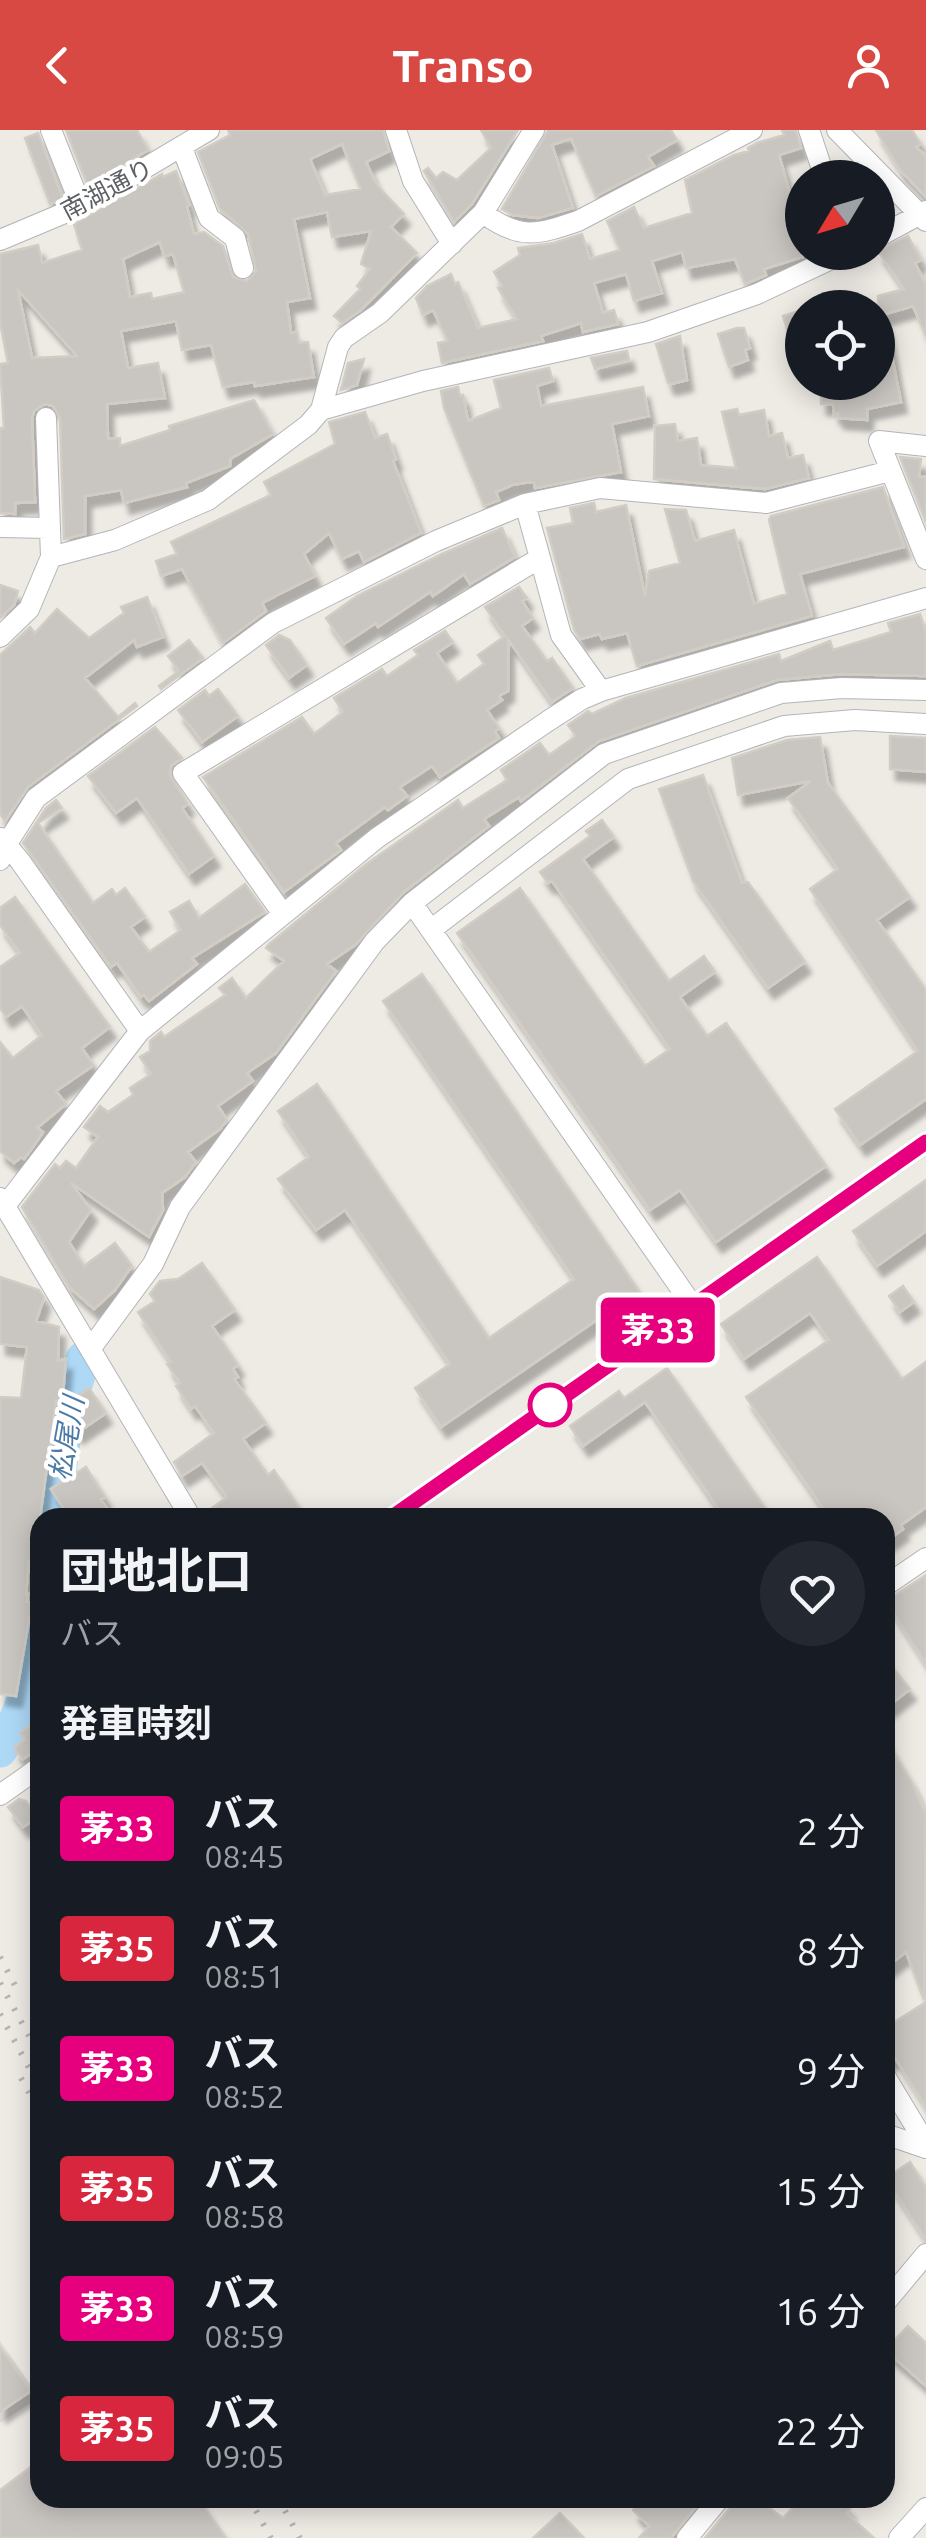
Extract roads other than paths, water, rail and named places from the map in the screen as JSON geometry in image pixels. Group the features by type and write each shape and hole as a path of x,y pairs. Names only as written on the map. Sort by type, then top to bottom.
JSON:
{"street":[{"path":"51,130 82,206"},
{"name":"南湖通り","path":"0,240 82,206 209,130"},
{"path":"396,130 413,181 452,244"},
{"path":"50,557 115,540 208,500 308,425 321,410 344,338 380,313 483,214 534,130"},
{"path":"483,214 506,230 525,234 547,231 578,220 752,130"},
{"path":"809,130 819,160"},
{"path":"837,130 924,215 895,228"},
{"path":"182,148 209,218 235,238 243,268"},
{"path":"321,410 423,382 648,332 813,270"},
{"path":"0,636 28,610 50,557 46,418"},
{"path":"926,446 879,442 926,560"},
{"path":"140,1030 2,847 36,798 273,623 436,541 525,504 600,488 766,503 890,471"},
{"path":"525,504 560,636 601,691"},
{"path":"0,526 49,528"},
{"path":"284,914 183,773 540,558"},
{"path":"185,1508 2,1202 140,1030 433,798 582,698 926,598"},
{"path":"91,1348 153,1264 180,1207 344,983 412,903 604,754 781,693 842,688 926,690"},
{"path":"432,929 628,778 784,726 855,720 926,724"},
{"path":"412,903 693,1306"},
{"path":"405,1508 926,1142"},
{"path":"895,1579 926,1558"},
{"path":"5,1788 30,1773"},
{"path":"895,2093 926,2146"},
{"path":"895,2137 926,2146"},
{"path":"895,2291 926,2254"},
{"path":"686,2538 712,2508"},
{"path":"900,2538 926,2508"}],"waterway":[{"name":"松尾川","path":"54,1508 67,1410 83,1359"},
{"name":"松尾川","path":"0,1750 17,1719 30,1677"}],"railway":[{"path":"0,1957 19,1993"},
{"path":"0,1983 30,2038"},
{"path":"0,2014 30,2070"},
{"path":"21,2078 30,2095"},
{"path":"254,2508 271,2538"},
{"path":"284,2508 300,2538"}]}
